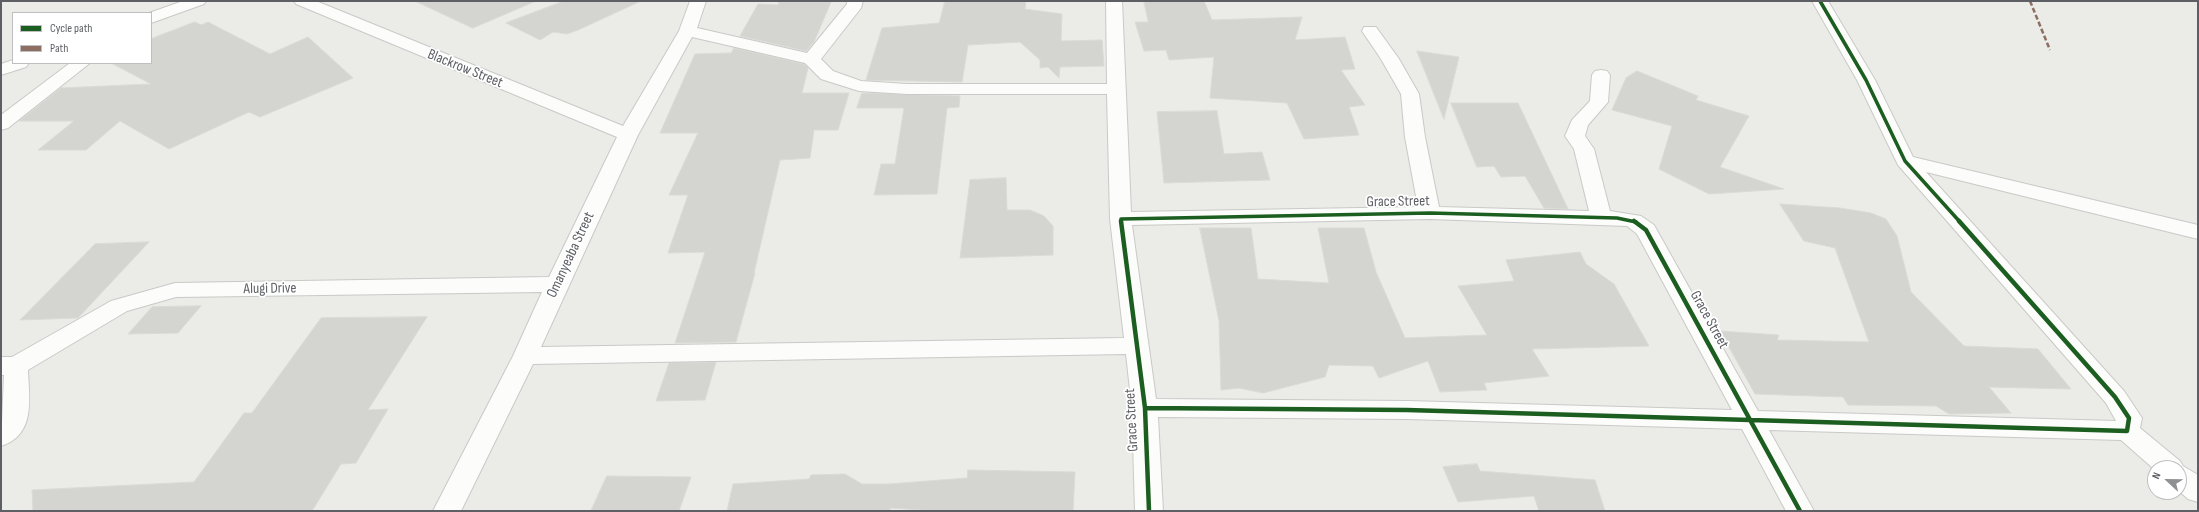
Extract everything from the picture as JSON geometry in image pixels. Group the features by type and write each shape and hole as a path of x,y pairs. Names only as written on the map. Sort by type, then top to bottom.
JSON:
{"street":[{"path":"152,18 198,1"},
{"name":"Blackrow Street","path":"302,1 628,136"},
{"name":"Omanyeaba Street","path":"447,511 525,356 557,284 628,136 687,32 698,1"},
{"path":"811,58 854,5 855,1"},
{"path":"1114,1 1121,219"},
{"path":"1820,1 1866,80 1905,161 2115,397 2129,418 2127,431"},
{"path":"1370,31 1390,59 1410,94 1415,137 1430,213"},
{"path":"687,32 811,58 827,75 859,86 907,89 1116,89"},
{"path":"1,70 17,64"},
{"path":"1,124 80,64"},
{"path":"1601,75 1599,102 1579,124 1575,136 1584,150 1601,218"},
{"path":"1905,161 2198,232"},
{"name":"Grace Street","path":"1149,511 1145,408 1121,219 1430,213 1601,218 1634,221 1646,230 1800,511"},
{"name":"Alugi Drive","path":"8,366 119,306 175,290 557,284"},
{"path":"525,356 1138,346"},
{"path":"1,436 16,419 8,366"},
{"path":"1145,408 1407,410 2127,431 2161,460"},
{"path":"2187,482 2198,491"}],"building":[{"path":"415,1 536,1 473,28"},
{"path":"564,1 641,1 578,30 567,34 553,32 540,40 506,23"},
{"path":"945,1 1026,1 1025,9 1062,14 1061,41 1102,40 1104,66 1060,67 1059,78 1048,67 1040,68 1040,60 1020,42 968,45 962,82 866,80 882,28 939,23"},
{"path":"1144,1 1204,1 1212,20 1302,17 1295,40 1345,37 1355,69 1341,70 1365,105 1349,107 1359,135 1304,139 1287,103 1210,98 1214,57 1169,60 1166,50 1144,51 1135,22 1148,22"},
{"path":"779,2 831,2 814,42 806,51 740,36 758,4 778,5"},
{"path":"195,22 201,25 208,22 270,54 308,37 353,78 260,117 249,112 169,149 120,121 86,150 38,150 74,121 19,121 61,88 151,84 113,64 152,64 152,39"},
{"path":"734,48 804,64 808,68 802,93 849,93 838,130 814,130 810,158 780,160 755,273 736,342 675,343 705,252 668,253 688,195 669,195 698,133 660,133 695,54 731,53"},
{"path":"1417,51 1459,57 1444,119"},
{"path":"1637,71 1698,96 1696,100 1749,116 1720,167 1784,189 1709,194 1659,169 1672,126 1612,110 1626,78"},
{"path":"862,93 960,96 959,107 947,108 937,194 874,195 881,164 895,164 904,108 857,108"},
{"path":"1451,103 1518,103 1568,209 1544,208 1525,176 1501,177 1494,166 1477,167"},
{"path":"1217,111 1224,154 1262,152 1270,180 1164,183 1157,112"},
{"path":"1006,178 1007,210 1030,210 1044,216 1053,226 1053,255 960,258 970,180"},
{"path":"1780,204 1840,208 1871,213 1886,219 1897,236 1911,292 1964,346 2038,349 2071,389 1989,387 2011,413 1949,414 1936,406 1848,405 1843,397 1755,394 1720,331 1779,335 1777,340 1869,342 1835,248 1804,241"},
{"path":"1200,228 1251,228 1258,279 1329,283 1318,228 1364,228 1376,272 1405,338 1487,335 1458,286 1514,281 1506,260 1580,252 1586,264 1614,284 1649,346 1532,349 1549,376 1484,383 1487,390 1440,392 1428,361 1379,378 1373,366 1329,365 1325,377 1263,393 1239,388 1221,390 1219,321"},
{"path":"149,242 78,318 20,320 95,244"},
{"path":"201,306 178,333 128,334 152,307"},
{"path":"427,317 368,410 388,409 356,463 341,464 312,511 33,511 32,490 194,482 244,413 252,413 321,318"},
{"path":"716,362 705,400 656,401 669,363"},
{"path":"1477,464 1480,471 1595,480 1605,511 1539,511 1534,496 1458,502 1443,467"},
{"path":"968,470 1075,472 1073,511 939,511 890,508 890,511 727,511 733,484 809,479 811,475 845,474 862,484 889,484 967,478"},
{"path":"607,476 691,477 679,511 591,511"}],"marked path":[{"path":"2030,1 2050,50"}],"cycle path":[{"path":"1145,408 1407,410 2127,431 2129,418 2115,397 1905,161 1866,80 1820,1"},
{"path":"1149,511 1145,408 1121,219 1430,213 1617,218 1634,221 1646,230 1800,511"}]}
